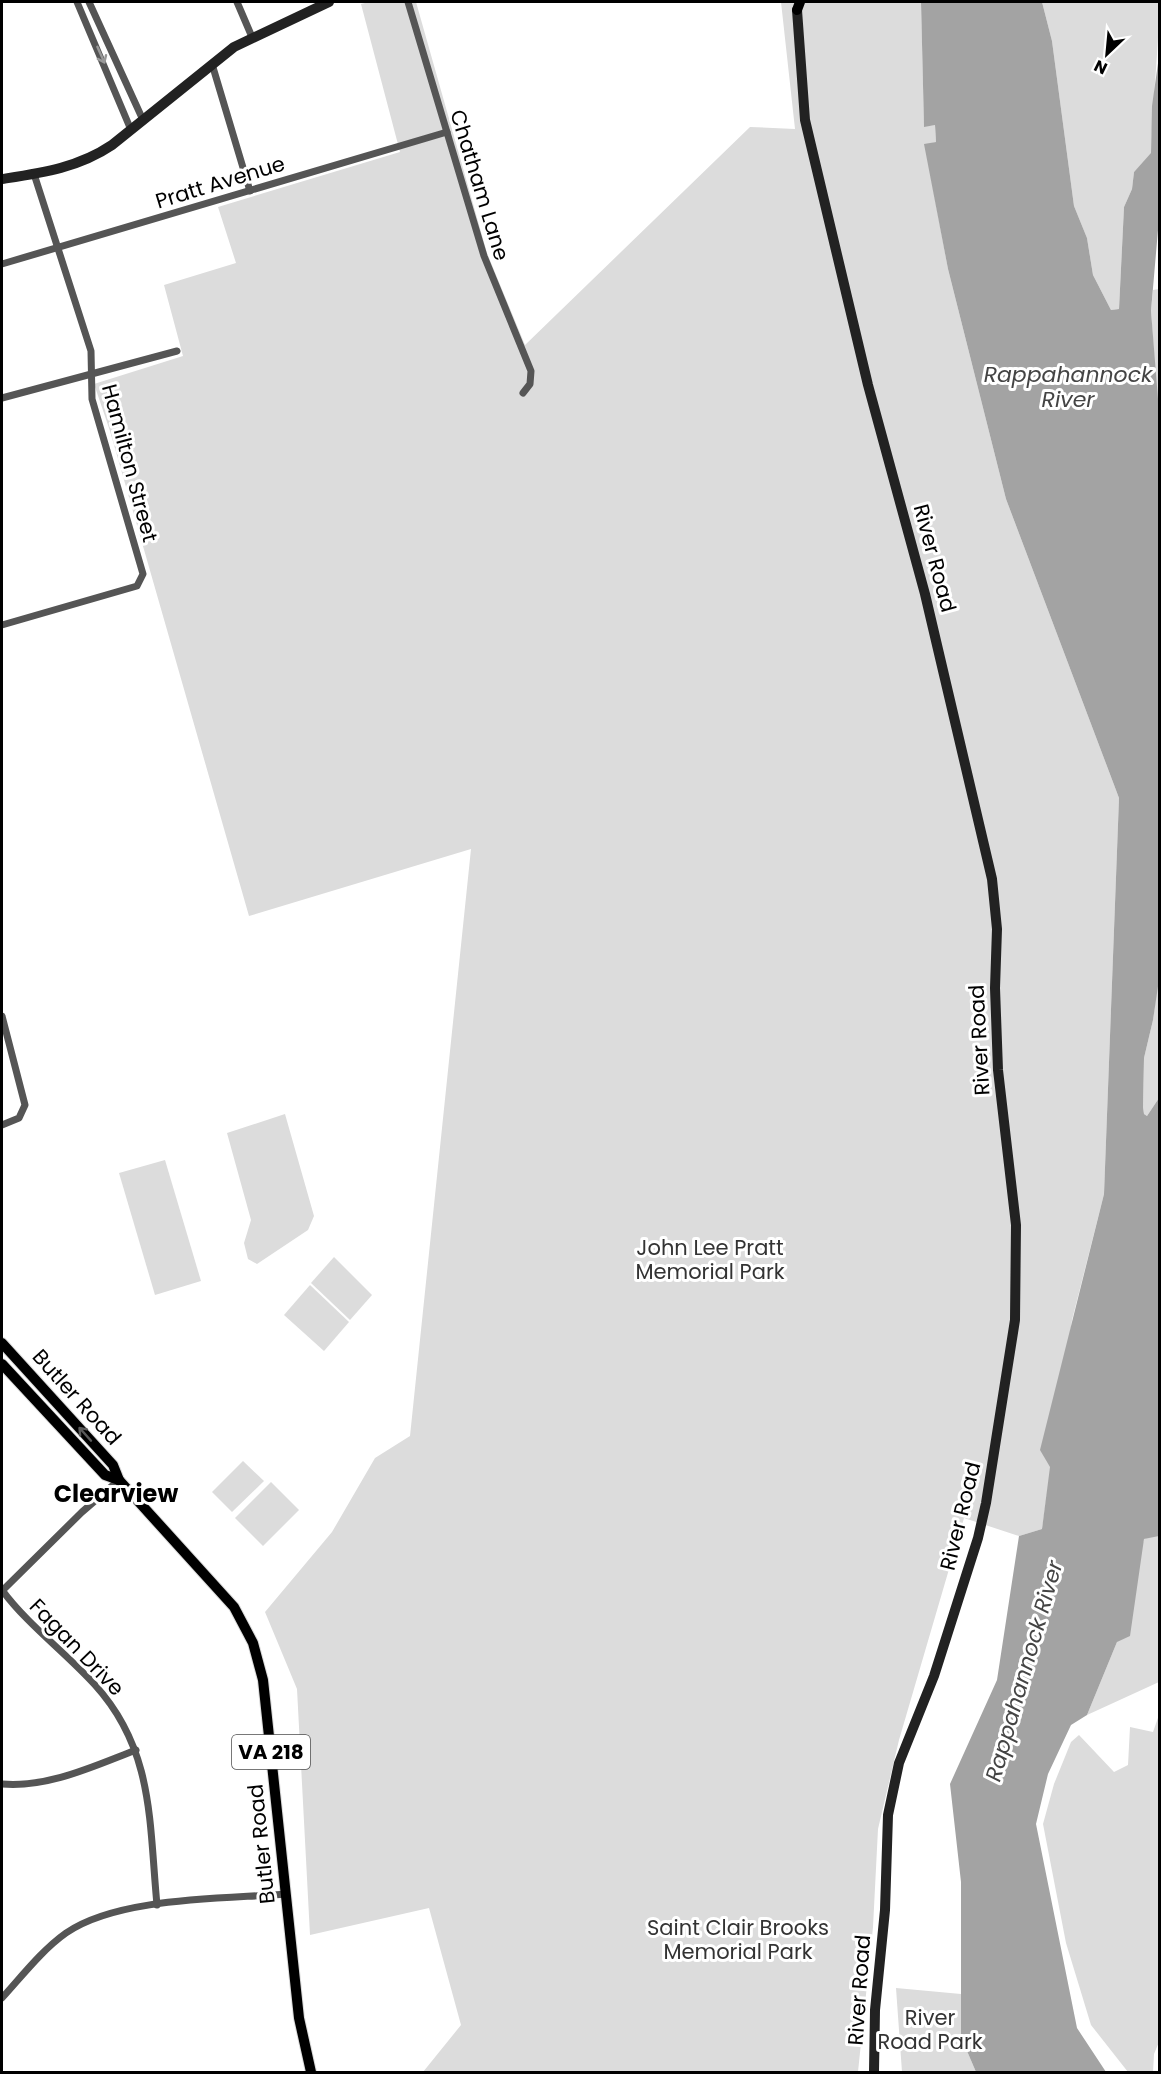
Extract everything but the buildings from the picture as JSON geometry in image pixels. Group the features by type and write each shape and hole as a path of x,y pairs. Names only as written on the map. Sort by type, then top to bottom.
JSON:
{"main road":[{"name":"Butler Road","path":"2,1343 113,1465 119,1480 227,1599 245,1625 253,1643 263,1680 299,2018 311,2073"},
{"name":"Butler Road","path":"2,1364 106,1476 119,1480"}],"street":[{"path":"77,2 131,130"},
{"path":"89,2 143,120"},
{"path":"237,2 252,37"},
{"path":"2,179 34,174 90,158 131,130 212,64 252,37 329,2"},
{"name":"Chatham Lane","path":"408,2 484,256 531,374 530,384 523,393"},
{"name":"River Road","path":"797,4 805,120 868,385 925,594 992,879 997,929 995,988 998,1070 1016,1225 1015,1320 986,1503 952,1621 927,1694 899,1763 888,1815 885,1910 874,2010 874,2073"},
{"path":"212,64 250,191"},
{"name":"Pratt Avenue","path":"2,264 447,132"},
{"name":"Hamilton Street","path":"2,624 137,586 143,574 92,399 91,351 34,174"},
{"path":"2,398 177,351"},
{"path":"2,1016 25,1105 19,1118 2,1125"},
{"path":"2,1591 82,1512 119,1480"},
{"name":"Fagan Drive","path":"2,1591 101,1693 122,1720 136,1750 145,1786 157,1905"},
{"path":"2,1784 21,1784 65,1776 136,1750"},
{"path":"2,1998 52,1945 77,1927 112,1913 157,1905 286,1894"}],"green space":[{"path":"416,2 487,253 525,345 750,127 795,129 781,2 921,2 924,126 935,125 936,142 925,145 948,269 1006,499 1119,798 1104,1194 1072,1320 1042,1529 1019,1536 964,1518 899,1740 878,1829 873,1927 858,2072 423,2072 461,2025 429,1908 310,1935 297,1689 265,1612 332,1532 375,1458 410,1436 471,849 249,916 110,431 94,384 183,356 164,285 236,263 218,207 400,152 361,4"},
{"path":"1042,2 1159,2 1151,154 1134,172 1132,189 1124,207 1119,309 1111,310 1093,275 1087,238 1074,206 1052,41"},
{"path":"1159,289 1159,424 1151,311 1153,290"},
{"path":"1159,973 1159,1098 1147,1116 1144,1114 1143,1107 1144,1058 1153,1020"},
{"path":"285,1114 314,1216 308,1230 257,1264 248,1259 244,1243 251,1220 227,1133"},
{"path":"165,1160 201,1281 155,1295 119,1173"},
{"path":"334,1257 372,1295 350,1320 311,1283"},
{"path":"310,1285 349,1322 324,1351 284,1315"},
{"path":"243,1461 264,1481 232,1512 212,1492"},
{"path":"271,1482 299,1510 263,1546 235,1518"},
{"path":"1154,1535 1159,1536 1159,1682 1087,1715 1117,1642 1144,1539"},
{"path":"1159,1715 1159,2042 1154,2054 1153,2072 1128,2072 1091,2025 1066,1943 1043,1824 1054,1784 1071,1742 1079,1735 1114,1772 1128,1765 1130,1727 1153,1732"},
{"name":"River Road Park","path":"896,1988 961,1994 961,2037 976,2072 902,2072"}],"water":[{"name":"Rappahannock River","path":"921,2 1042,2 1052,41 1074,206 1087,238 1093,275 1111,310 1119,309 1124,207 1132,189 1134,172 1151,153 1152,106 1159,56 1160,207 1151,311 1160,424 1160,973 1153,1020 1144,1058 1143,1107 1144,1114 1147,1116 1159,1098 1159,1536 1144,1539 1130,1636 1117,1642 1087,1715 1071,1725 1048,1774 1036,1824 1077,2028 1106,2072 976,2072 961,2037 961,1882 950,1784 997,1680 1019,1536 1042,1529 1050,1467 1040,1450 1104,1194 1119,798 1006,499 948,269 924,144 936,142 935,125 924,127"}],"district":[{"name":"Clearview","path":"116,1493"}],"park label":[{"name":"John Lee Pratt Memorial Park","path":"710,1259"},
{"name":"Saint Clair Brooks Memorial Park","path":"738,1939"}]}
